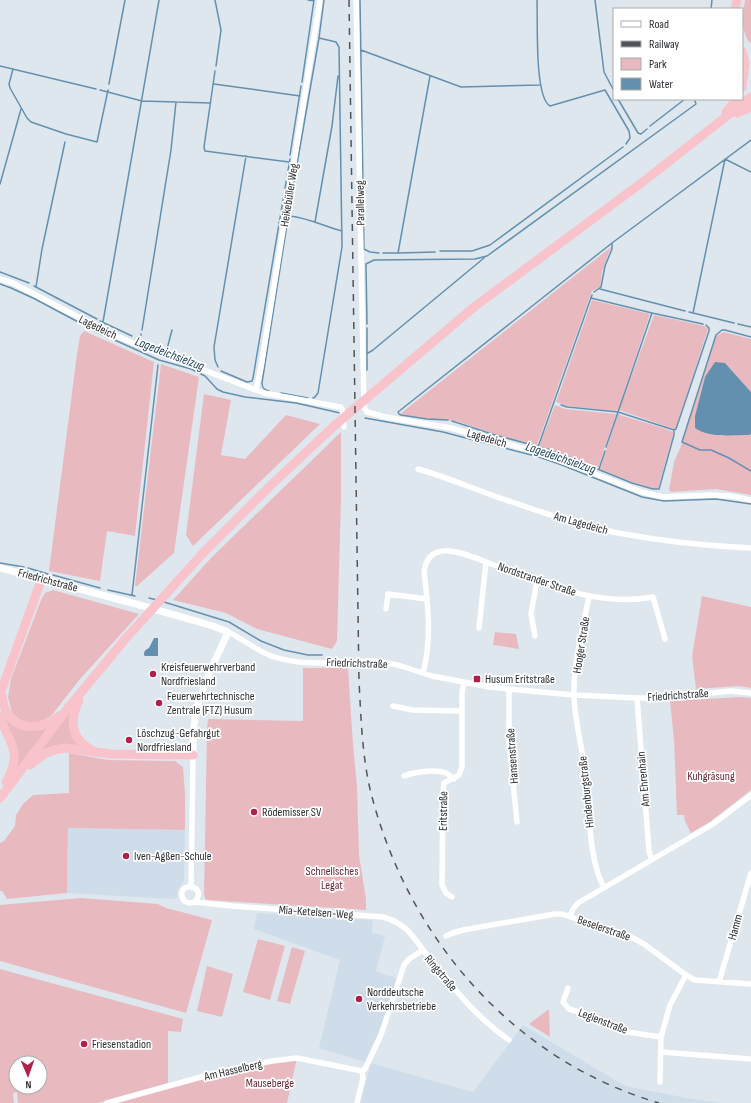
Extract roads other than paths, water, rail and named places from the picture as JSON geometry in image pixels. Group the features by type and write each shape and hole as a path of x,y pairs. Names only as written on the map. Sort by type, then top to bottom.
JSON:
{"highway":[{"path":"743,48 751,54"},
{"path":"743,55 745,63 743,79"},
{"path":"0,798 68,708 142,620 204,552 334,426 474,308 612,205 751,98"},
{"path":"720,122 722,116 736,100"},
{"path":"720,122 751,107"},
{"path":"42,578 0,692 8,715 23,726 43,726 54,720 68,708"},
{"path":"84,689 75,709 73,720 74,730 78,739 97,753"},
{"path":"0,717 13,746 15,757 14,766 10,776 0,794"},
{"path":"15,778 34,760 44,754 65,748 111,754 193,755"}],"street":[{"name":"Heikebüller Weg","path":"256,390 261,367 320,0"},
{"name":"Parallelweg","path":"356,0 364,407"},
{"name":"Lagedeich","path":"0,279 13,283 101,329 133,343 256,390 271,395 340,407 342,409 344,428"},
{"name":"Lagedeich","path":"364,407 367,412 373,414 451,428 540,453 642,492 663,497 710,495 730,496 751,500"},
{"name":"Am Lagedeich","path":"418,469 447,478 511,502 580,523 617,532 699,544 751,548"},
{"name":"Nordstrander Straße","path":"427,599 424,570 425,563 429,557 436,552 456,552 562,590 589,596 628,600 653,597 665,639"},
{"path":"479,628 486,562"},
{"name":"Friedrichstraße","path":"0,568 42,578 205,624 228,632 269,655 281,659 305,662 374,661 398,665 423,673 490,687 574,695 661,698 731,691 751,693"},
{"path":"535,636 530,614 537,581"},
{"path":"386,610 388,594 427,599 429,637 423,673"},
{"name":"Hooger Straße","path":"574,695 576,668 589,596"},
{"path":"195,902 199,893 191,886 194,730 202,690 228,632"},
{"name":"Eritstraße","path":"452,897 446,893 442,885 443,792 444,783 459,775 462,768 462,692 464,682"},
{"name":"Hansenstraße","path":"509,689 510,741 517,822"},
{"name":"Hindenburgstraße","path":"574,695 586,777 591,842 599,879 604,888"},
{"name":"Am Ehrenhain","path":"637,698 649,851 652,860"},
{"path":"393,706 413,710 462,711"},
{"path":"404,776 414,772 440,772 454,778"},
{"path":"570,916 578,903 713,824 751,795"},
{"name":"Hamm","path":"719,982 751,873"},
{"name":"Mia-Ketelsen-Weg","path":"191,886 186,887 182,892 182,897 186,902 191,903 195,902 202,904 383,917 394,920 412,934 422,950"},
{"name":"Beselerstraße","path":"446,936 463,930 562,914 631,937 644,944 695,980 751,984"},
{"name":"Ringstraße","path":"362,1071 365,1069 381,1035 404,966 409,959 422,950 481,1018 493,1029 509,1040"},
{"path":"660,1082 661,1037 670,1005 686,975"},
{"name":"Legienstraße","path":"568,988 563,1002 569,1009 592,1016 627,1032 661,1037"},
{"path":"661,1052 751,1059"},
{"name":"Am Hasselberg","path":"106,1103 223,1071 272,1061 296,1058 362,1071"},
{"path":"357,1103 363,1078 362,1071"}],"water":[{"path":"715,362 725,363 751,392 751,434 749,435 714,435 695,428 695,416 705,377"},
{"path":"154,638 158,638 158,656 145,656 146,650 149,648"}],"waterway":[{"path":"109,84 125,0"},
{"path":"103,322 159,0"},
{"path":"215,0 221,30 216,66"},
{"path":"308,0 314,1"},
{"path":"302,82 314,0"},
{"path":"296,170 319,38 324,0"},
{"path":"360,0 364,249 370,252 379,253"},
{"path":"537,0 539,74 545,100 550,106 605,90 629,131 630,138 626,144"},
{"path":"595,0 604,72 613,89"},
{"path":"711,8 712,0"},
{"path":"313,398 318,393 342,247 339,47 336,42 319,38"},
{"path":"361,50 461,87 540,85"},
{"path":"0,66 96,89"},
{"path":"13,69 9,84 10,88 27,118 31,122 66,134 97,142 108,90"},
{"path":"215,71 204,147 205,151 289,162"},
{"path":"315,222 332,126 338,76"},
{"path":"383,253 398,253 430,76"},
{"path":"214,84 300,96"},
{"path":"290,155 301,86"},
{"path":"100,90 142,101 210,103"},
{"path":"619,100 638,133 641,134 647,129"},
{"path":"650,126 684,100"},
{"path":"367,324 366,264 374,260 475,259 487,256 696,104 695,101"},
{"path":"142,330 171,150 176,102"},
{"path":"0,184 21,109"},
{"path":"448,420 427,419 401,415 398,412 612,243 751,140"},
{"path":"36,287 42,249 65,142"},
{"path":"440,251 472,251 490,245 623,147"},
{"path":"218,367 215,360 214,347 246,156"},
{"path":"221,371 247,382 252,381 253,378 290,159"},
{"path":"693,313 725,159 751,172"},
{"path":"269,391 262,386 262,383 295,174"},
{"path":"290,216 310,220 342,231"},
{"path":"594,292 601,287 605,266 612,249 612,244"},
{"path":"398,253 435,252"},
{"path":"368,353 484,258"},
{"path":"0,272 29,283"},
{"name":"Lagedeichsielzug","path":"0,284 33,298 99,333 159,360 191,369 205,376 217,389 223,392 245,397 296,403 340,413"},
{"path":"34,286 97,319"},
{"path":"600,289 685,311"},
{"path":"538,447 592,295"},
{"path":"591,298 703,324"},
{"path":"689,312 734,323"},
{"path":"606,447 652,313"},
{"path":"100,321 132,336"},
{"path":"738,324 751,327"},
{"path":"548,449 632,483 653,489 659,489 674,435 674,430 676,429 709,331 709,328 706,325"},
{"path":"367,328 367,370"},
{"path":"138,339 165,350 167,349 172,330"},
{"path":"682,442 716,335 722,330 725,330 751,337"},
{"path":"140,340 141,334"},
{"path":"132,595 158,365"},
{"path":"281,393 308,398"},
{"path":"561,405 567,407 618,412 674,430"},
{"name":"Lagedeichsielzug","path":"365,418 443,432 539,457 642,497 664,501 716,499 751,504"},
{"path":"452,421 543,448"},
{"path":"682,442 700,450 711,450 729,458 751,471"},
{"path":"599,469 605,451"},
{"path":"0,563 24,567"},
{"path":"28,568 48,574"},
{"path":"53,575 100,588"},
{"path":"108,590 135,596"},
{"path":"149,598 157,600"},
{"path":"164,602 229,622 261,641 284,650 308,655 322,655"}],"railway":[{"path":"349,0 359,681 361,722 367,776 370,789 387,843 410,894 439,942 473,985 512,1024 557,1056 606,1083 659,1103"}],"place":[{"name":"Kreisfeuerwehrverband Nordfriesland","path":"153,674"},
{"name":"Husum Eritstraße","path":"477,679"},
{"name":"Feuerwehrtechnische Zentrale (FTZ) Husum","path":"159,703"},
{"name":"Löschzug-Gefahrgut Nordfriesland","path":"129,740"},
{"name":"Rödemisser SV","path":"254,812"},
{"name":"Iven-Agßen-Schule","path":"126,856"},
{"name":"Norddeutsche Verkehrsbetriebe","path":"359,999"},
{"name":"Friesenstadion","path":"84,1044"}],"park label":[{"name":"Kuhgräsung","path":"711,776"},
{"name":"Schnellsches Legat","path":"332,878"},
{"name":"Mauseberge","path":"270,1083"}]}
